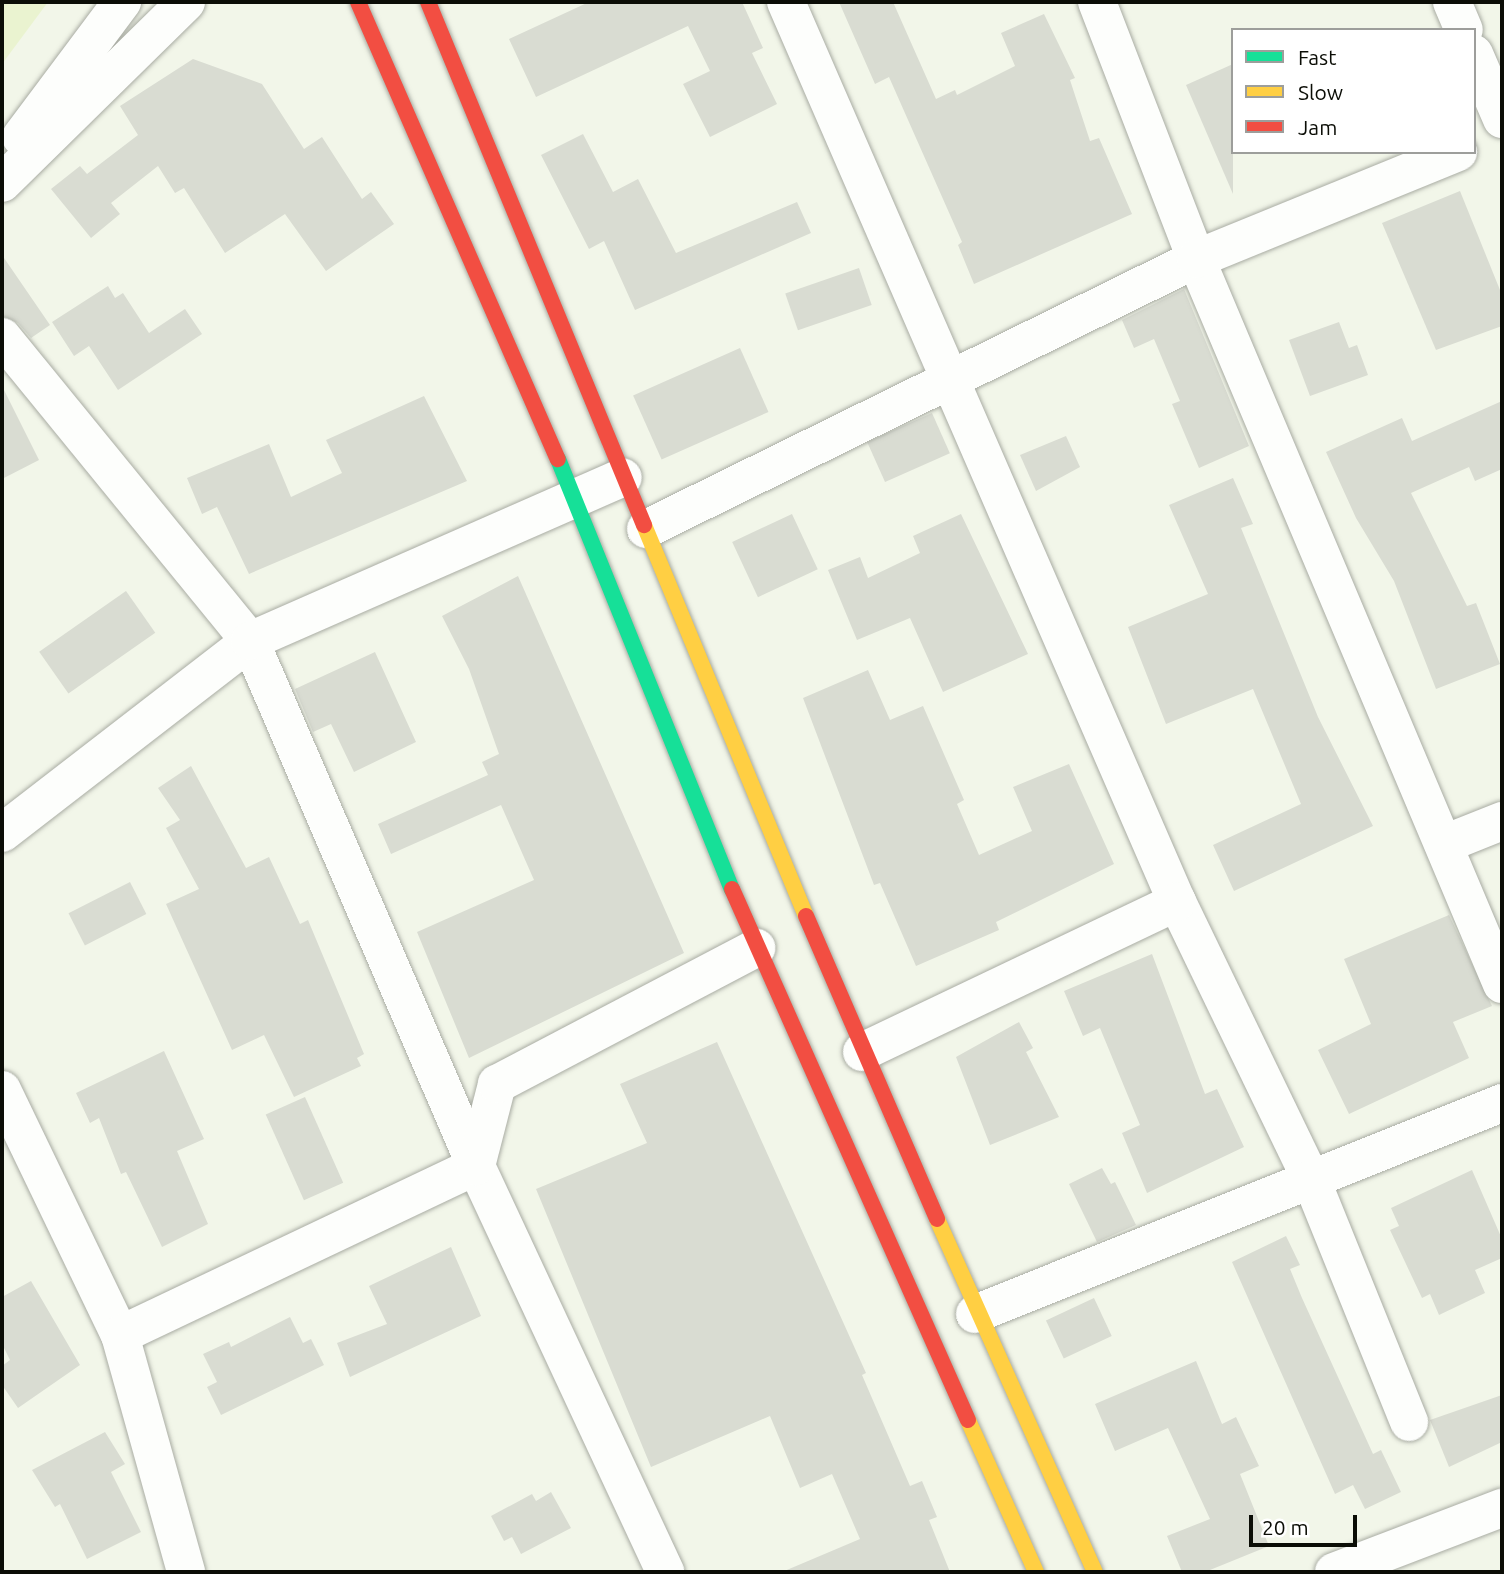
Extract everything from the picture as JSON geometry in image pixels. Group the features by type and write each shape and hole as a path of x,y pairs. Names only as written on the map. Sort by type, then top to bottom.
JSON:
{"street":[{"path":"2,162 122,2"},
{"path":"2,183 186,2"},
{"path":"358,2 576,499 756,948 1037,1572"},
{"path":"428,2 622,477 646,529 862,1052 975,1314 1095,1572"},
{"path":"786,2 947,378 1177,902 1311,1179 1409,1422"},
{"path":"1097,2 1196,259 1447,843 1502,984"},
{"path":"1452,2 1463,28"},
{"path":"1476,59 1502,119"},
{"path":"1476,144 1502,134"},
{"path":"646,529 947,378 1196,259 1453,154"},
{"path":"2,337 250,641 477,1166 665,1572"},
{"path":"2,833 250,641 622,477"},
{"path":"1447,843 1502,821"},
{"path":"862,1052 1177,902"},
{"path":"477,1166 497,1084 756,948"},
{"path":"2,1090 120,1335 186,1572"},
{"path":"975,1314 1502,1103"},
{"path":"120,1335 477,1166"},
{"path":"1334,1572 1502,1508"}],"green space":[{"path":"2,2 48,2 2,64"}],"building":[{"path":"589,2 742,2 763,48 752,53 777,104 710,137 683,84 710,71 688,26 536,97 509,39"},
{"path":"839,2 893,2 936,99 955,90 957,95 1015,66 1001,33 1044,14 1075,78 1070,80 1090,141 1099,138 1132,214 974,284 958,245 962,242 889,77 875,84"},
{"path":"193,59 262,84 304,149 322,137 362,199 371,192 394,224 326,271 285,214 225,253 184,188 175,193 158,166 111,203 120,214 91,238 51,189 80,166 87,174 138,135 120,106"},
{"path":"1231,65 1233,194 1186,85"},
{"path":"583,134 613,192 638,179 676,253 797,202 811,233 635,310 604,241 589,249 541,155"},
{"path":"1460,191 1502,295 1502,326 1436,350 1382,223"},
{"path":"2,255 50,325 31,338 18,323 2,316"},
{"path":"859,268 872,305 798,330 785,293"},
{"path":"108,286 115,298 123,293 149,333 185,309 202,334 118,390 89,346 74,356 52,322"},
{"path":"1184,289 1249,446 1199,468 1172,404 1180,401 1154,339 1134,348 1122,320"},
{"path":"1339,322 1349,348 1357,345 1368,375 1310,396 1289,340"},
{"path":"740,348 768,412 662,460 633,396"},
{"path":"2,386 39,460 2,479"},
{"path":"424,396 467,481 249,574 217,507 202,514 187,478 269,444 291,497 342,473 326,440"},
{"path":"1502,401 1502,469 1475,481 1469,467 1411,493 1467,606 1476,603 1500,664 1436,689 1394,581 1356,518 1326,452 1402,418 1412,441"},
{"path":"932,413 950,453 885,482 867,442"},
{"path":"1066,436 1080,467 1036,491 1020,455"},
{"path":"1233,478 1253,524 1241,528 1318,717 1373,826 1234,891 1213,845 1301,804 1253,689 1166,724 1128,627 1208,594 1169,505"},
{"path":"792,514 818,569 758,597 732,542"},
{"path":"961,514 1028,654 943,692 910,618 857,640 828,570 860,557 868,578 920,553 913,536"},
{"path":"518,576 684,953 469,1058 417,932 534,880 501,805 391,854 378,824 488,775 482,762 499,754 469,669 442,616"},
{"path":"126,591 155,633 68,694 39,652"},
{"path":"375,652 416,742 354,772 331,724 313,732 295,689"},
{"path":"868,670 890,720 923,706 964,800 957,804 979,855 1032,831 1013,787 1069,764 1114,864 996,922 999,930 916,966 880,883 874,885 803,698"},
{"path":"191,766 246,868 269,857 300,924 308,920 364,1054 357,1058 361,1066 294,1097 264,1035 232,1050 166,904 199,889 166,828 180,820 158,788"},
{"path":"130,882 146,914 85,945 69,913"},
{"path":"1449,915 1492,1006 1453,1022 1469,1058 1349,1114 1318,1050 1371,1024 1344,959"},
{"path":"1152,954 1205,1094 1217,1089 1244,1147 1147,1193 1122,1133 1140,1125 1100,1028 1083,1036 1064,991"},
{"path":"1019,1022 1033,1048 1026,1052 1059,1117 990,1145 956,1057"},
{"path":"717,1042 866,1373 862,1375 910,1486 922,1481 937,1517 929,1520 950,1572 782,1572 860,1539 832,1474 800,1488 770,1416 651,1467 536,1189 647,1143 620,1084"},
{"path":"164,1051 204,1139 177,1151 208,1224 162,1247 126,1172 121,1174 99,1118 90,1123 76,1093"},
{"path":"305,1097 343,1183 304,1200 266,1114"},
{"path":"1102,1168 1111,1184 1115,1182 1136,1225 1097,1242 1069,1184"},
{"path":"1472,1170 1502,1239 1502,1258 1475,1270 1485,1293 1439,1315 1430,1294 1422,1298 1390,1230 1399,1226 1391,1208"},
{"path":"1286,1236 1300,1265 1290,1269 1302,1298 1373,1454 1381,1450 1401,1492 1365,1509 1353,1485 1335,1494 1232,1262"},
{"path":"451,1247 481,1316 350,1377 337,1343 387,1324 369,1286"},
{"path":"31,1281 80,1365 18,1408 2,1385 2,1366 10,1360 2,1344 2,1297"},
{"path":"1094,1298 1112,1336 1064,1358 1046,1320"},
{"path":"290,1317 303,1343 311,1339 324,1365 221,1415 207,1387 217,1382 203,1354 229,1342 231,1347"},
{"path":"1196,1361 1222,1424 1236,1417 1259,1466 1240,1474 1269,1546 1205,1572 1182,1572 1167,1536 1210,1519 1168,1428 1115,1451 1095,1404"},
{"path":"1502,1395 1502,1442 1449,1467 1430,1420"},
{"path":"105,1432 125,1464 111,1472 141,1532 87,1559 60,1504 55,1507 32,1470"},
{"path":"551,1492 571,1528 521,1554 512,1537 504,1541 491,1516 532,1494 536,1501"}],"traffic: fast":[{"path":"558,459 732,889"}],"traffic: slow":[{"path":"644,525 806,916"},
{"path":"937,1219 1095,1572"},
{"path":"968,1420 1036,1572"}],"traffic: jam":[{"path":"358,2 558,459"},
{"path":"428,2 644,525"},
{"path":"732,889 968,1420"},
{"path":"806,916 937,1219"}]}
